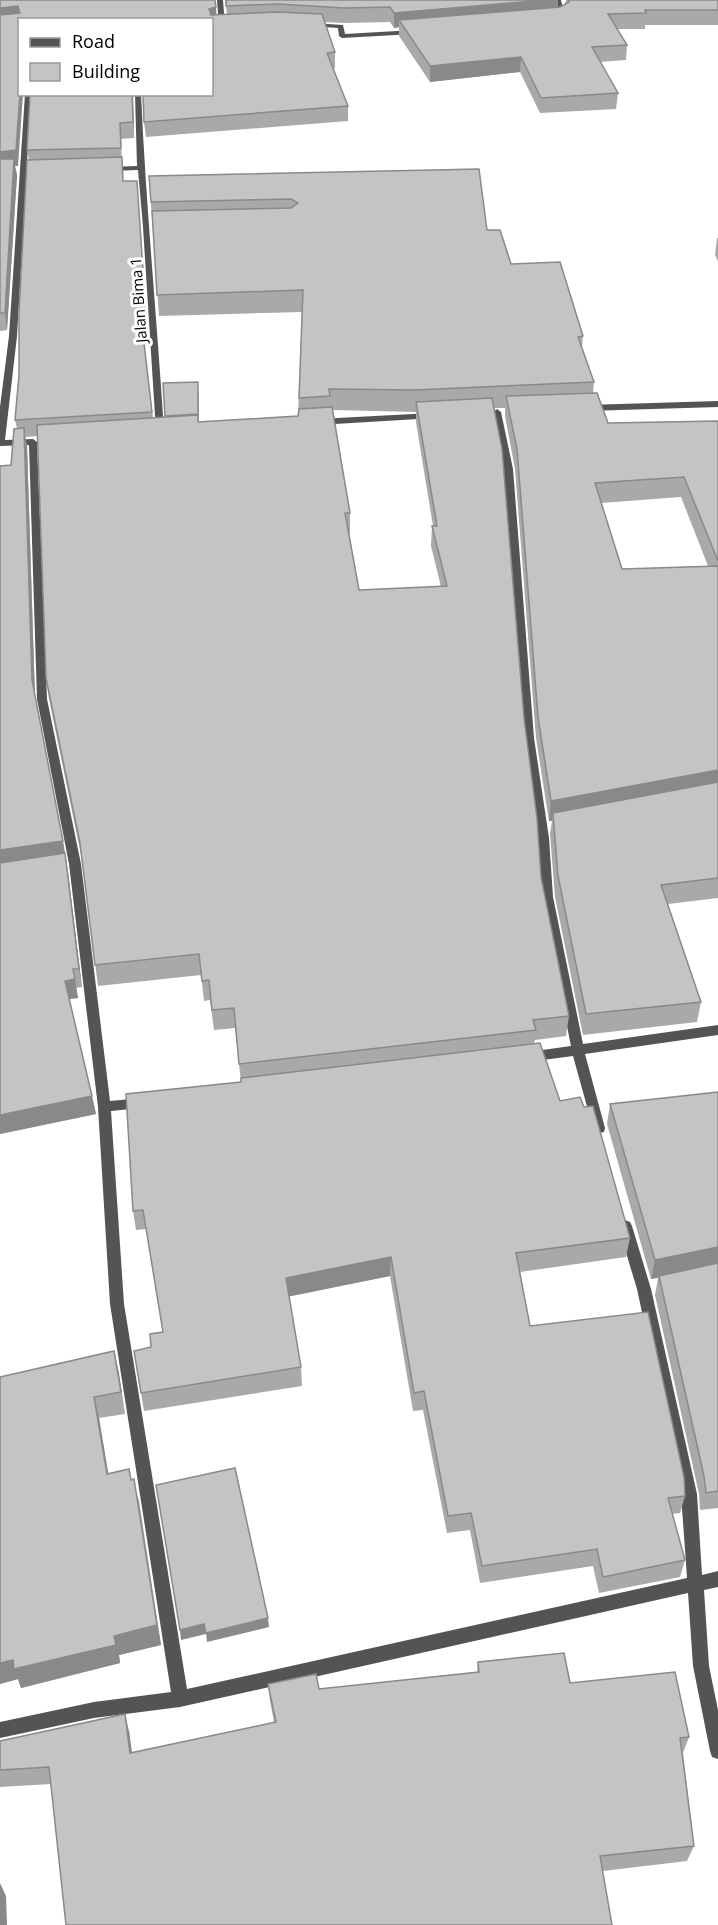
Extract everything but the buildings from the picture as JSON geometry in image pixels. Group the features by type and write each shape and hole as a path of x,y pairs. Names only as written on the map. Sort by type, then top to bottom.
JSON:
{"street":[{"path":"220,0 222,26"},
{"path":"550,19 563,16 558,1 569,2"},
{"path":"213,26 233,25"},
{"path":"302,25 342,26 342,36 428,30"},
{"path":"28,96 20,170 13,336 0,442 39,442 42,699 104,1107 117,1304 180,1699"},
{"name":"Jalan Bima 1","path":"138,96 141,168 165,431 149,432"},
{"path":"94,169 141,168"},
{"path":"20,170 36,170"},
{"path":"147,227 159,226"},
{"path":"0,338 13,336"},
{"path":"578,409 718,404"},
{"path":"497,412 508,469 529,738 547,828 547,897 578,1052 603,1143"},
{"path":"308,423 438,415"},
{"path":"519,1058 578,1052 718,1030"},
{"path":"104,1107 151,1101"},
{"path":"621,1211 650,1287 689,1494 700,1666 718,1751"},
{"path":"0,1730 94,1710 180,1699 718,1579"}]}
